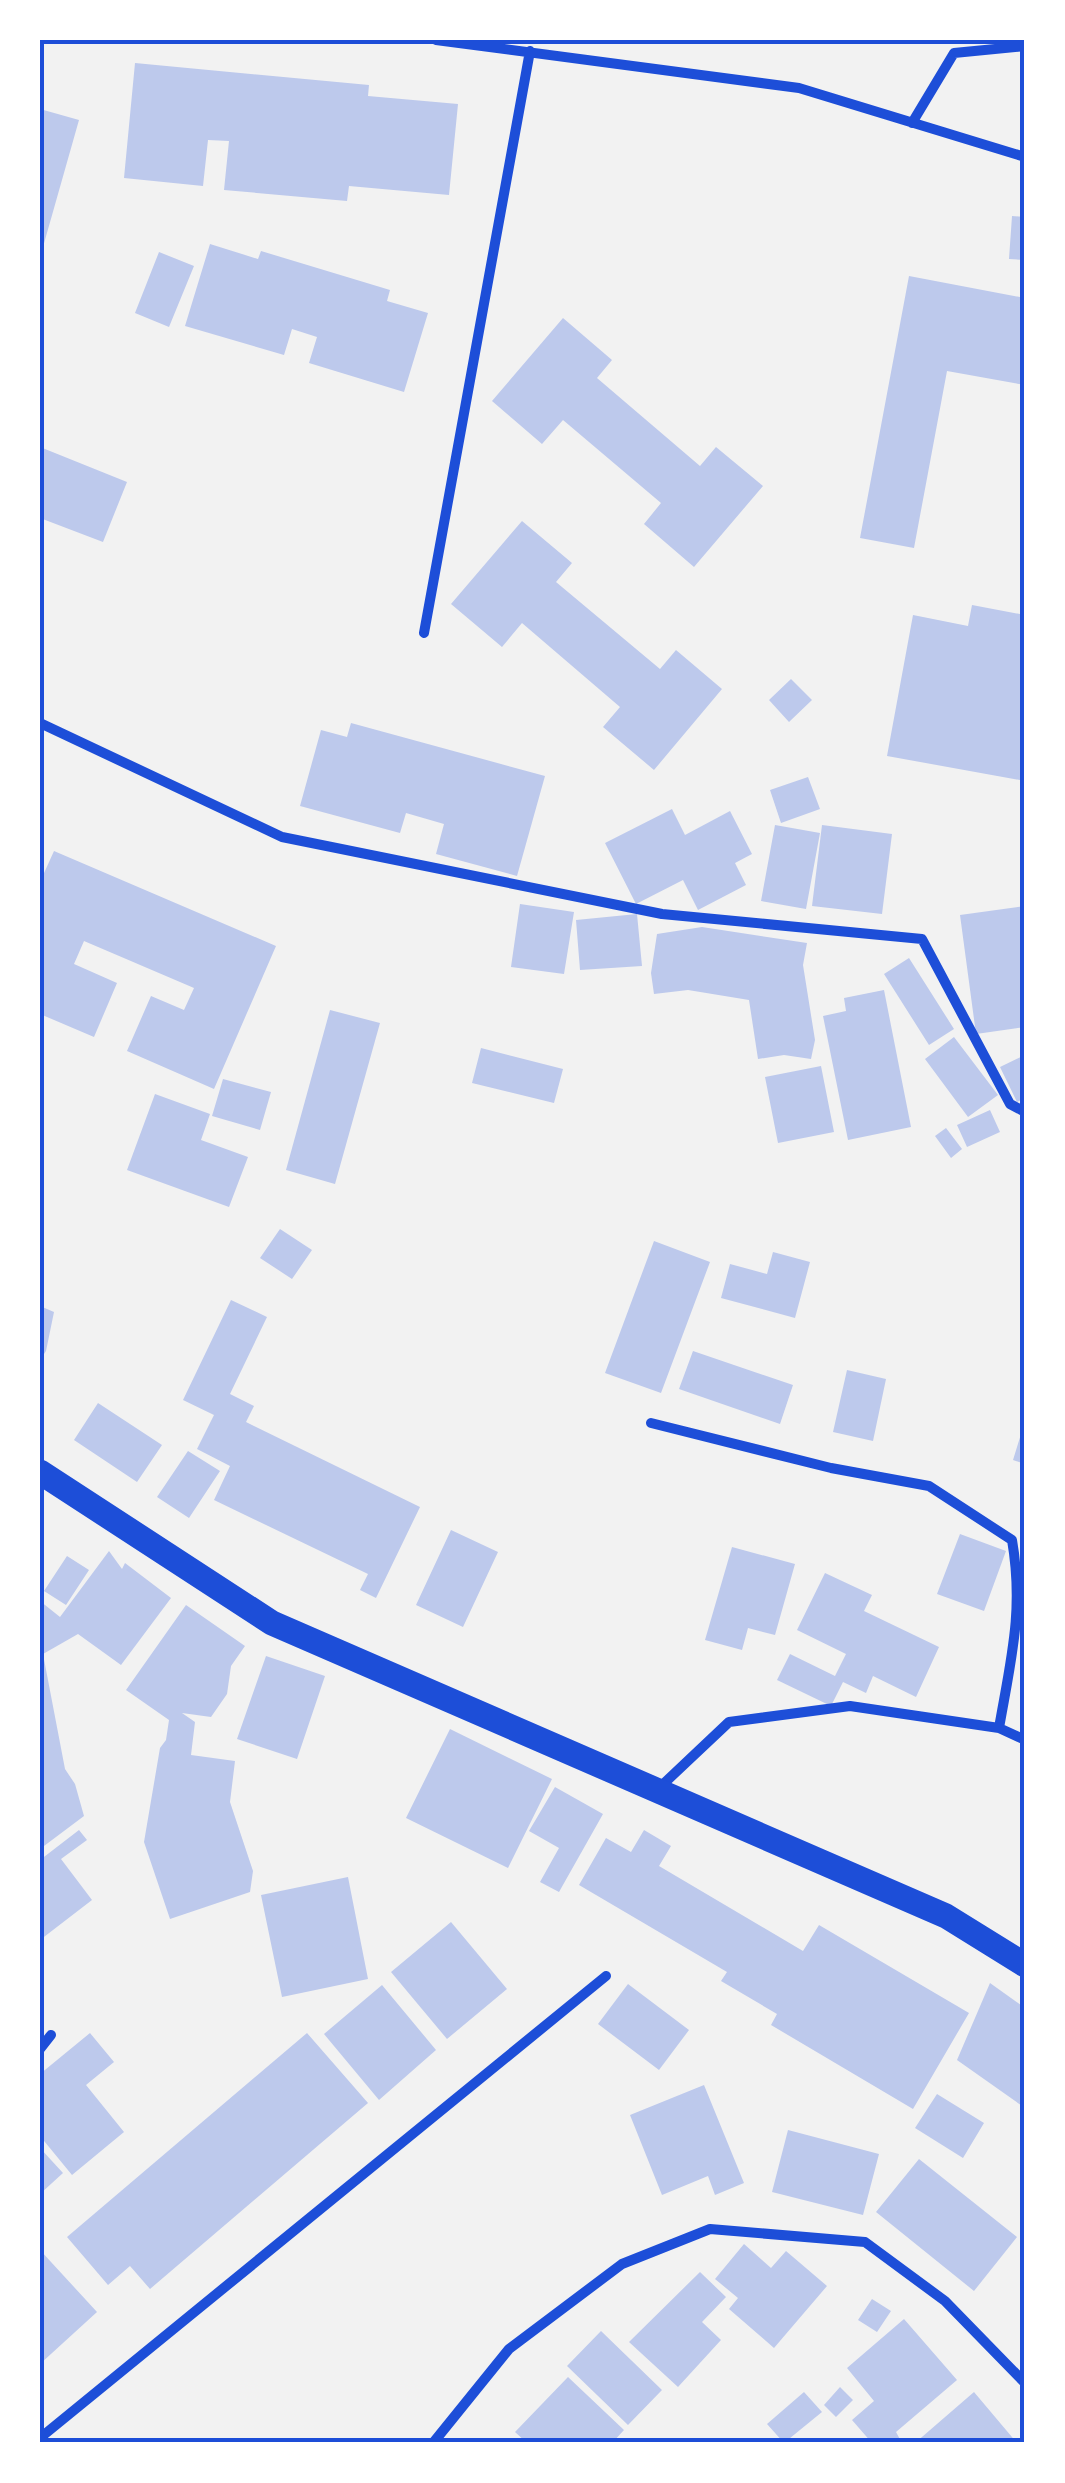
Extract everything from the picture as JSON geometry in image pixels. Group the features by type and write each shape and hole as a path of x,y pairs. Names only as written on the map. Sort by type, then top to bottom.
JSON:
{"main road":[{"path":"40,1472 272,1623 946,1916 1025,1965"}],"street":[{"path":"436,40 799,88 1025,157"},
{"path":"912,123 954,53 1025,46"},
{"path":"424,633 530,51"},
{"path":"40,723 282,837 662,914 922,938 1010,1104 1025,1112"},
{"path":"650,1423 832,1468 929,1486 1012,1540 1019,1582 1017,1625 999,1728"},
{"path":"656,1790 729,1722 850,1706 999,1728 1025,1740"},
{"path":"40,2438 606,1976"},
{"path":"40,2049 51,2035"},
{"path":"433,2443 510,2349 622,2264 710,2229 864,2242 945,2301 1025,2383"}],"building":[{"path":"135,63 369,85 368,96 458,104 449,195 349,186 347,201 224,190 229,141 208,140 203,186 124,178"},
{"path":"40,109 79,120 41,254 40,254"},
{"path":"1012,216 1025,217 1025,260 1009,259"},
{"path":"210,244 258,259 261,251 390,290 387,301 428,313 404,392 309,363 317,337 292,329 284,355 185,326"},
{"path":"159,252 194,266 169,327 135,313"},
{"path":"909,276 1025,298 1025,385 947,371 914,548 860,538"},
{"path":"563,318 612,360 597,378 700,466 716,447 763,486 694,567 644,524 661,503 563,420 542,444 492,401"},
{"path":"40,447 127,482 103,542 40,518"},
{"path":"522,521 572,563 556,582 660,669 676,650 722,689 654,770 603,727 620,707 522,623 502,647 451,604"},
{"path":"972,605 1025,615 1025,781 887,756 913,615 968,626"},
{"path":"791,679 812,700 789,722 769,700"},
{"path":"351,723 545,776 517,876 436,854 444,824 406,813 400,833 300,806 321,730 347,737"},
{"path":"808,777 820,809 781,823 770,790"},
{"path":"672,809 685,835 730,811 752,854 735,863 746,885 698,910 683,880 636,904 605,843"},
{"path":"775,825 820,833 806,909 761,901"},
{"path":"822,825 892,834 882,914 812,906"},
{"path":"54,851 276,946 214,1089 127,1051 151,996 184,1010 194,988 84,941 74,964 117,983 94,1037 40,1014 40,882"},
{"path":"520,904 574,912 564,974 511,967"},
{"path":"1025,906 1025,1027 976,1034 960,915"},
{"path":"637,914 642,966 580,970 576,920"},
{"path":"702,927 807,943 803,965 815,1040 811,1059 784,1055 758,1059 749,1000 688,990 654,994 651,973 657,934"},
{"path":"909,958 954,1029 929,1045 884,974"},
{"path":"884,990 911,1127 848,1140 823,1016 846,1011 844,998"},
{"path":"330,1010 380,1023 335,1184 286,1170"},
{"path":"954,1037 998,1095 968,1117 925,1059"},
{"path":"481,1048 563,1069 554,1103 472,1083"},
{"path":"1025,1055 1025,1098 1017,1102 1000,1067"},
{"path":"821,1066 834,1132 778,1143 765,1077"},
{"path":"223,1079 271,1092 260,1130 212,1116"},
{"path":"155,1094 210,1114 201,1140 248,1157 229,1207 127,1170"},
{"path":"990,1110 1000,1132 967,1147 957,1125"},
{"path":"946,1128 962,1149 951,1158 935,1136"},
{"path":"280,1229 312,1250 292,1279 260,1258"},
{"path":"654,1241 710,1262 661,1393 605,1373"},
{"path":"773,1252 810,1262 795,1318 721,1298 730,1264 767,1274"},
{"path":"231,1300 267,1317 230,1394 254,1406 246,1422 420,1507 376,1598 360,1590 368,1574 214,1500 230,1466 197,1449 214,1415 183,1400"},
{"path":"40,1306 54,1312 46,1351 40,1360"},
{"path":"693,1351 793,1385 780,1424 679,1389"},
{"path":"847,1370 886,1379 873,1441 833,1432"},
{"path":"98,1403 162,1445 137,1482 74,1440"},
{"path":"1021,1434 1025,1435 1025,1464 1013,1460"},
{"path":"188,1451 220,1471 189,1518 157,1497"},
{"path":"451,1530 498,1552 463,1627 416,1605"},
{"path":"960,1534 1006,1551 984,1611 937,1594"},
{"path":"732,1547 795,1564 775,1635 748,1628 742,1650 705,1640"},
{"path":"109,1551 122,1569 125,1563 171,1598 121,1665 78,1634 43,1654 65,1769 75,1784 84,1816 40,1849 40,1601 60,1617"},
{"path":"67,1556 89,1570 66,1605 44,1591"},
{"path":"825,1573 872,1595 864,1611 939,1647 916,1697 873,1676 866,1693 843,1682 831,1706 777,1680 790,1654 835,1676 846,1654 797,1630"},
{"path":"186,1605 245,1646 231,1666 227,1694 211,1717 182,1713 195,1722 191,1755 235,1761 230,1802 253,1871 250,1892 170,1919 144,1842 160,1748 166,1740 169,1720 126,1690"},
{"path":"266,1656 325,1676 297,1759 237,1739"},
{"path":"450,1729 552,1779 508,1868 406,1818"},
{"path":"555,1787 603,1814 559,1892 540,1882 559,1848 529,1831"},
{"path":"79,1830 87,1840 61,1859 92,1900 40,1940 40,1860"},
{"path":"644,1830 671,1846 659,1866 803,1951 819,1925 969,2013 913,2109 771,2025 777,2014 721,1981 727,1972 579,1885 606,1838 631,1852"},
{"path":"348,1877 368,1979 282,1997 261,1895"},
{"path":"451,1922 507,1989 447,2039 391,1972"},
{"path":"990,1983 1025,2008 1025,2108 957,2060"},
{"path":"628,1984 689,2030 659,2070 598,2024"},
{"path":"382,1985 436,2050 379,2100 324,2034"},
{"path":"90,2033 114,2062 86,2085 124,2132 72,2175 40,2136 40,2074"},
{"path":"307,2033 368,2103 150,2289 130,2266 108,2285 67,2237"},
{"path":"704,2085 744,2183 715,2195 708,2176 662,2195 630,2115"},
{"path":"937,2094 984,2123 963,2158 915,2128"},
{"path":"788,2130 879,2154 863,2215 772,2192"},
{"path":"40,2148 63,2173 40,2194"},
{"path":"919,2159 1017,2237 974,2291 876,2212"},
{"path":"744,2244 771,2268 786,2251 827,2286 774,2348 729,2309 738,2298 715,2279"},
{"path":"40,2250 97,2312 40,2364"},
{"path":"700,2272 726,2297 702,2322 721,2340 678,2387 629,2342"},
{"path":"872,2299 891,2311 877,2332 858,2320"},
{"path":"904,2319 957,2380 896,2432 902,2443 872,2443 852,2420 874,2401 847,2368"},
{"path":"601,2331 662,2390 628,2425 567,2366"},
{"path":"568,2377 624,2430 612,2443 527,2443 515,2432"},
{"path":"840,2387 853,2400 836,2417 824,2405"},
{"path":"804,2392 822,2412 784,2443 767,2424"},
{"path":"974,2392 1017,2443 915,2443"}]}
